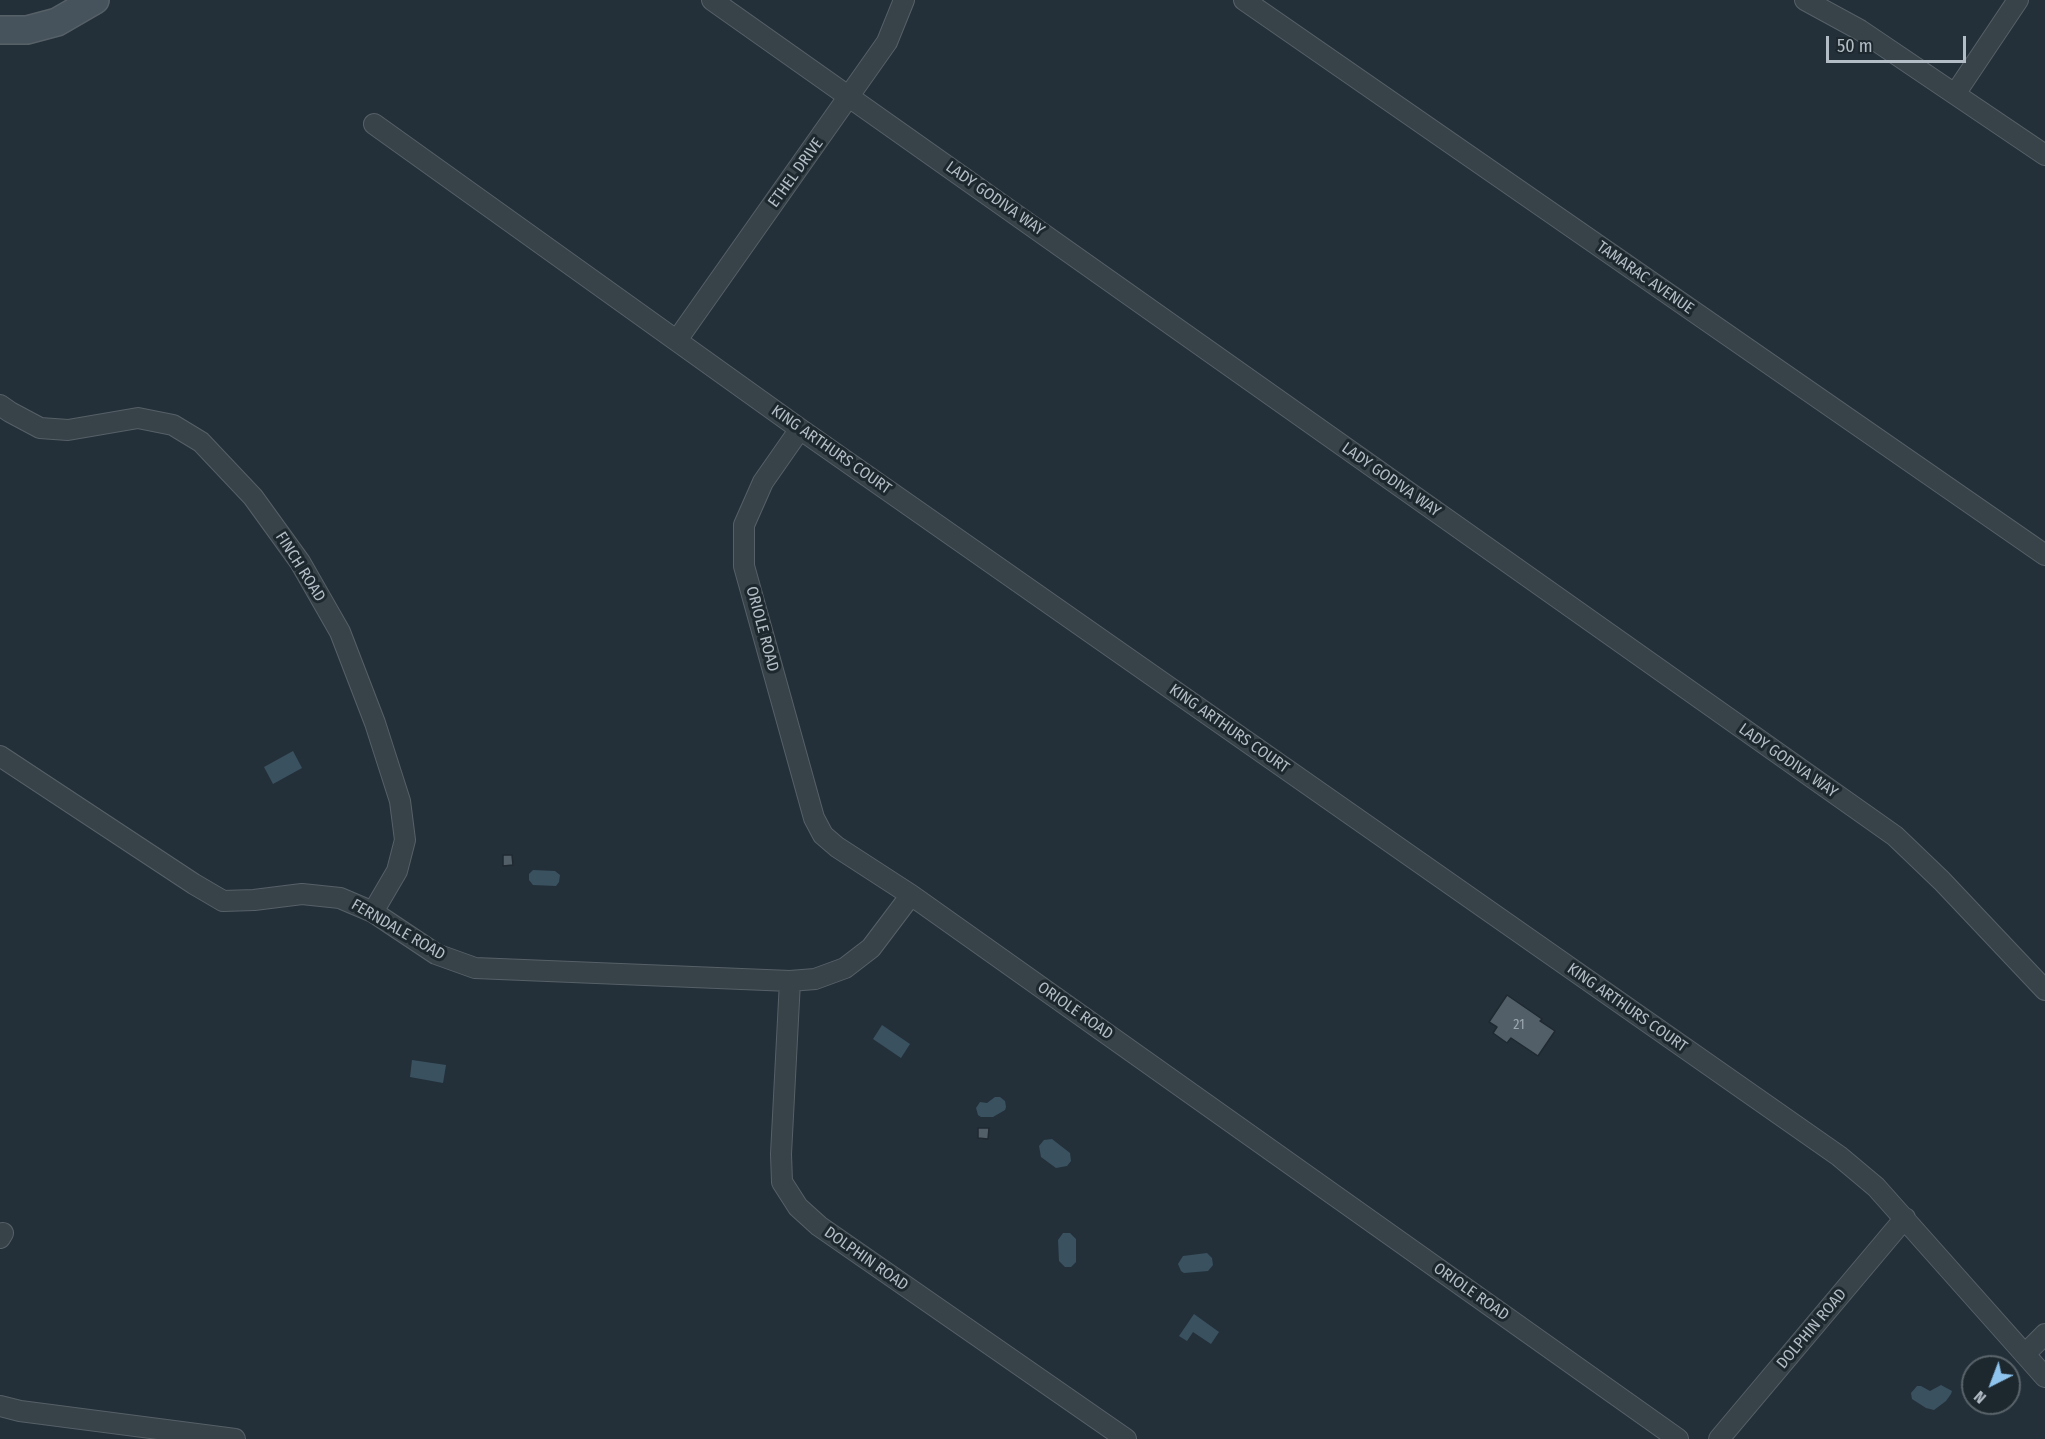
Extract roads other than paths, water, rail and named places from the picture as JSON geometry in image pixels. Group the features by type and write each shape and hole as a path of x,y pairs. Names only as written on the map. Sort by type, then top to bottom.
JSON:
{"street":[{"path":"0,30 27,30 57,22 95,0"},
{"name":"LADY GODIVA WAY","path":"712,0 1895,836 1942,881 2045,990"},
{"name":"ETHEL DRIVE","path":"677,340 887,42 904,0"},
{"name":"TAMARAC AVENUE","path":"1244,0 2045,555"},
{"path":"1805,0 1860,30 2045,155"},
{"path":"1955,94 2018,0"},
{"name":"KING ARTHURS COURT","path":"374,124 800,429 1839,1156 1876,1187 1905,1218 2045,1377"},
{"name":"FINCH ROAD","path":"0,405 40,428 68,430 138,418 173,425 201,442 253,497 300,561 340,632 375,723 400,801 405,840 397,871 373,912"},
{"name":"ORIOLE ROAD","path":"800,429 763,482 744,525 744,566 814,818 823,835 1678,1439"},
{"name":"FERNDALE ROAD","path":"0,756 223,901 302,894 340,898 373,912 436,954 475,968 790,981 815,979 845,968 871,948 911,895"},
{"name":"DOLPHIN ROAD","path":"790,981 781,1154 782,1182 798,1207 819,1226 1125,1439"},
{"name":"DOLPHIN ROAD","path":"1719,1439 1905,1218"},
{"path":"2025,1354 2045,1334"},
{"path":"0,1406 20,1411 235,1439"}],"water":[{"path":"293,751 302,768 273,784 264,767"},
{"path":"533,870 555,871 560,875 559,882 556,886 533,885 529,880 529,874"},
{"path":"882,1025 910,1044 901,1058 873,1039"},
{"path":"412,1060 446,1065 443,1083 410,1077"},
{"path":"995,1097 1000,1097 1005,1101 1005,1110 993,1117 978,1115 976,1108 980,1102 987,1103"},
{"path":"1052,1139 1070,1153 1071,1161 1067,1166 1056,1168 1041,1157 1039,1146 1044,1140"},
{"path":"1063,1233 1070,1233 1076,1239 1076,1262 1071,1267 1065,1267 1059,1261 1058,1240"},
{"path":"1207,1253 1212,1258 1213,1265 1208,1271 1184,1273 1181,1271 1178,1264 1183,1256"},
{"path":"1194,1314 1219,1332 1211,1344 1193,1332 1187,1341 1179,1336"},
{"path":"1941,1385 1952,1391 1946,1401 1934,1410 1912,1399 1911,1393 1917,1386 1930,1391"}]}
